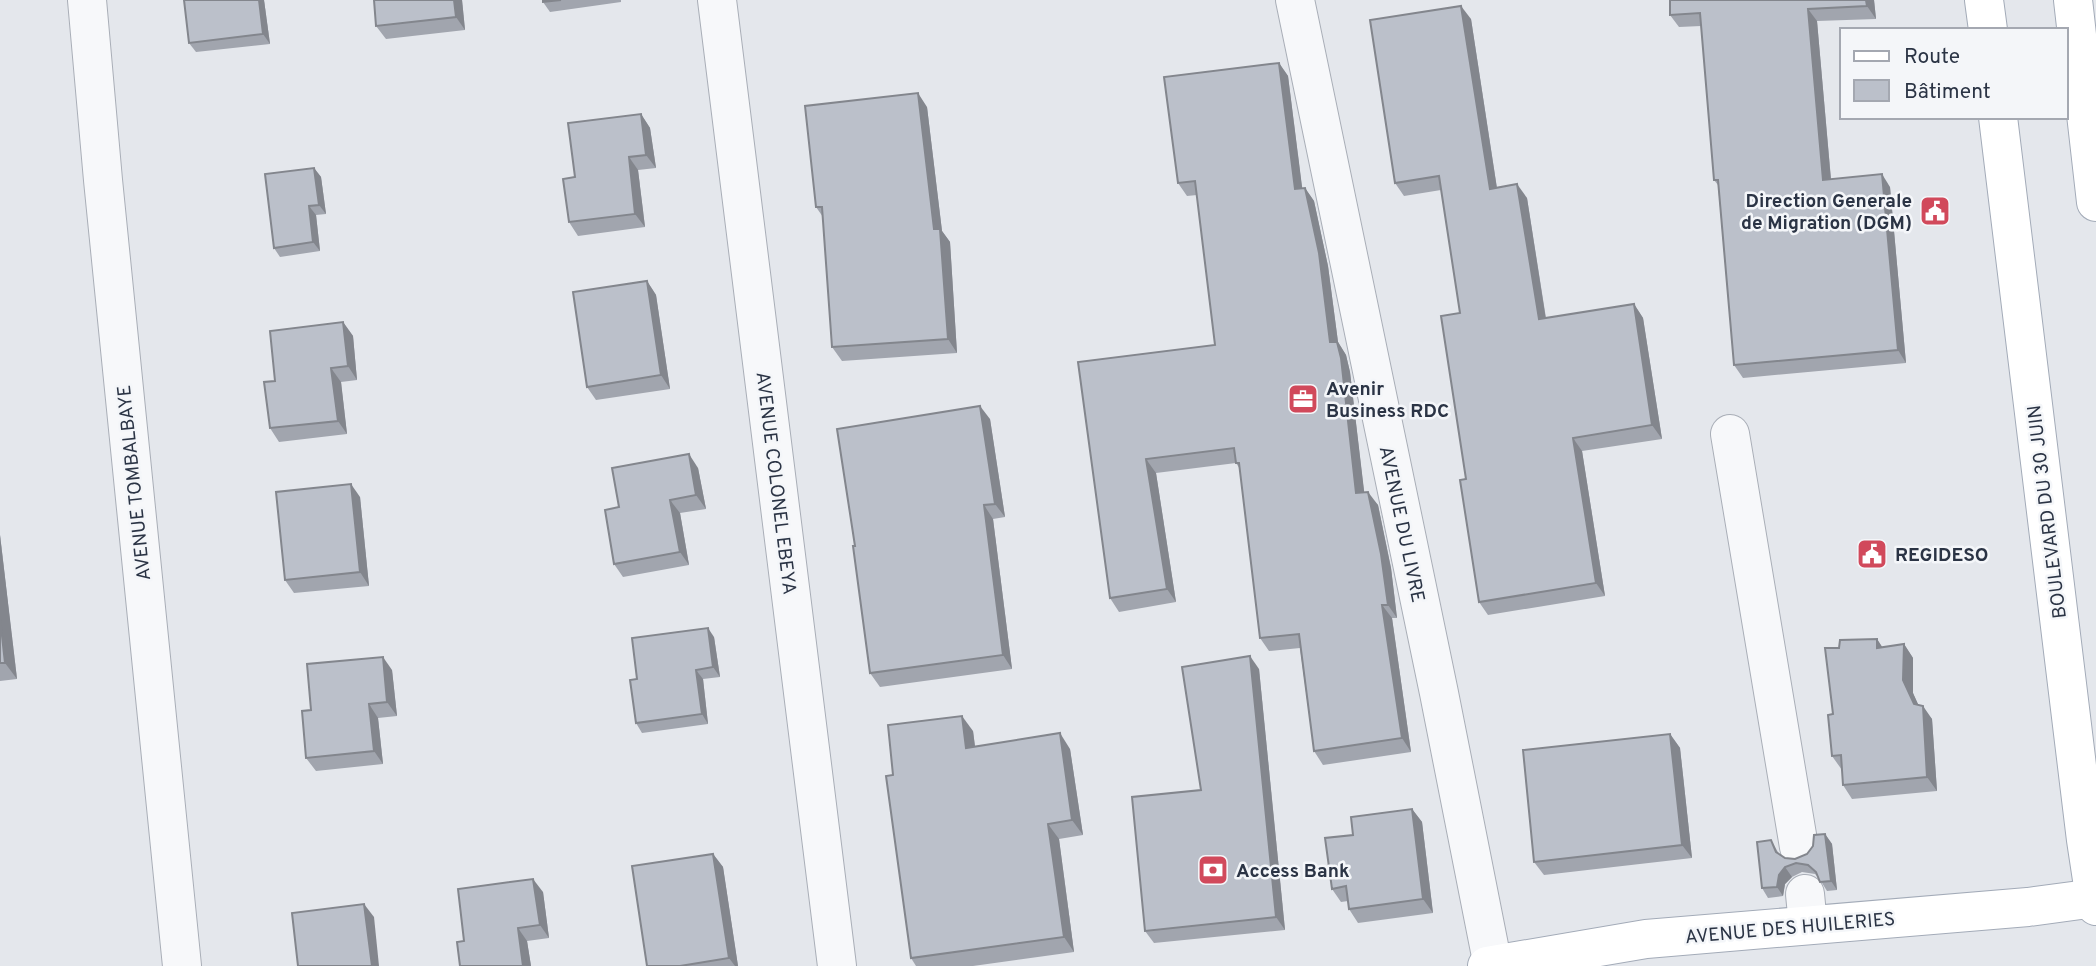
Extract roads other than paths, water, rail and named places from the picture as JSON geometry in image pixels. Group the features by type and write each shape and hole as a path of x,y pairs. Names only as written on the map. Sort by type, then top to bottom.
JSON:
{"main road":[{"path":"1984,0 1988,28"},
{"path":"2073,0 2096,201"},
{"name":"BOULEVARD DU 30 JUIN","path":"1998,119 2095,902"},
{"name":"AVENUE DES HUILERIES","path":"1487,966 1806,909 2028,906 2095,902"}],"street":[{"name":"AVENUE TOMBALBAYE","path":"87,0 182,966"},
{"name":"AVENUE COLONEL EBEYA","path":"717,0 837,966"},
{"name":"AVENUE DU LIVRE","path":"1294,0 1493,966"},
{"path":"1730,434 1800,847"}],"place":[{"name":"Direction Generale de Migration (DGM)","path":"1935,211"},
{"name":"Avenir Business RDC","path":"1303,399"},
{"name":"REGIDESO","path":"1872,554"},
{"name":"Access Bank","path":"1213,870"}]}
